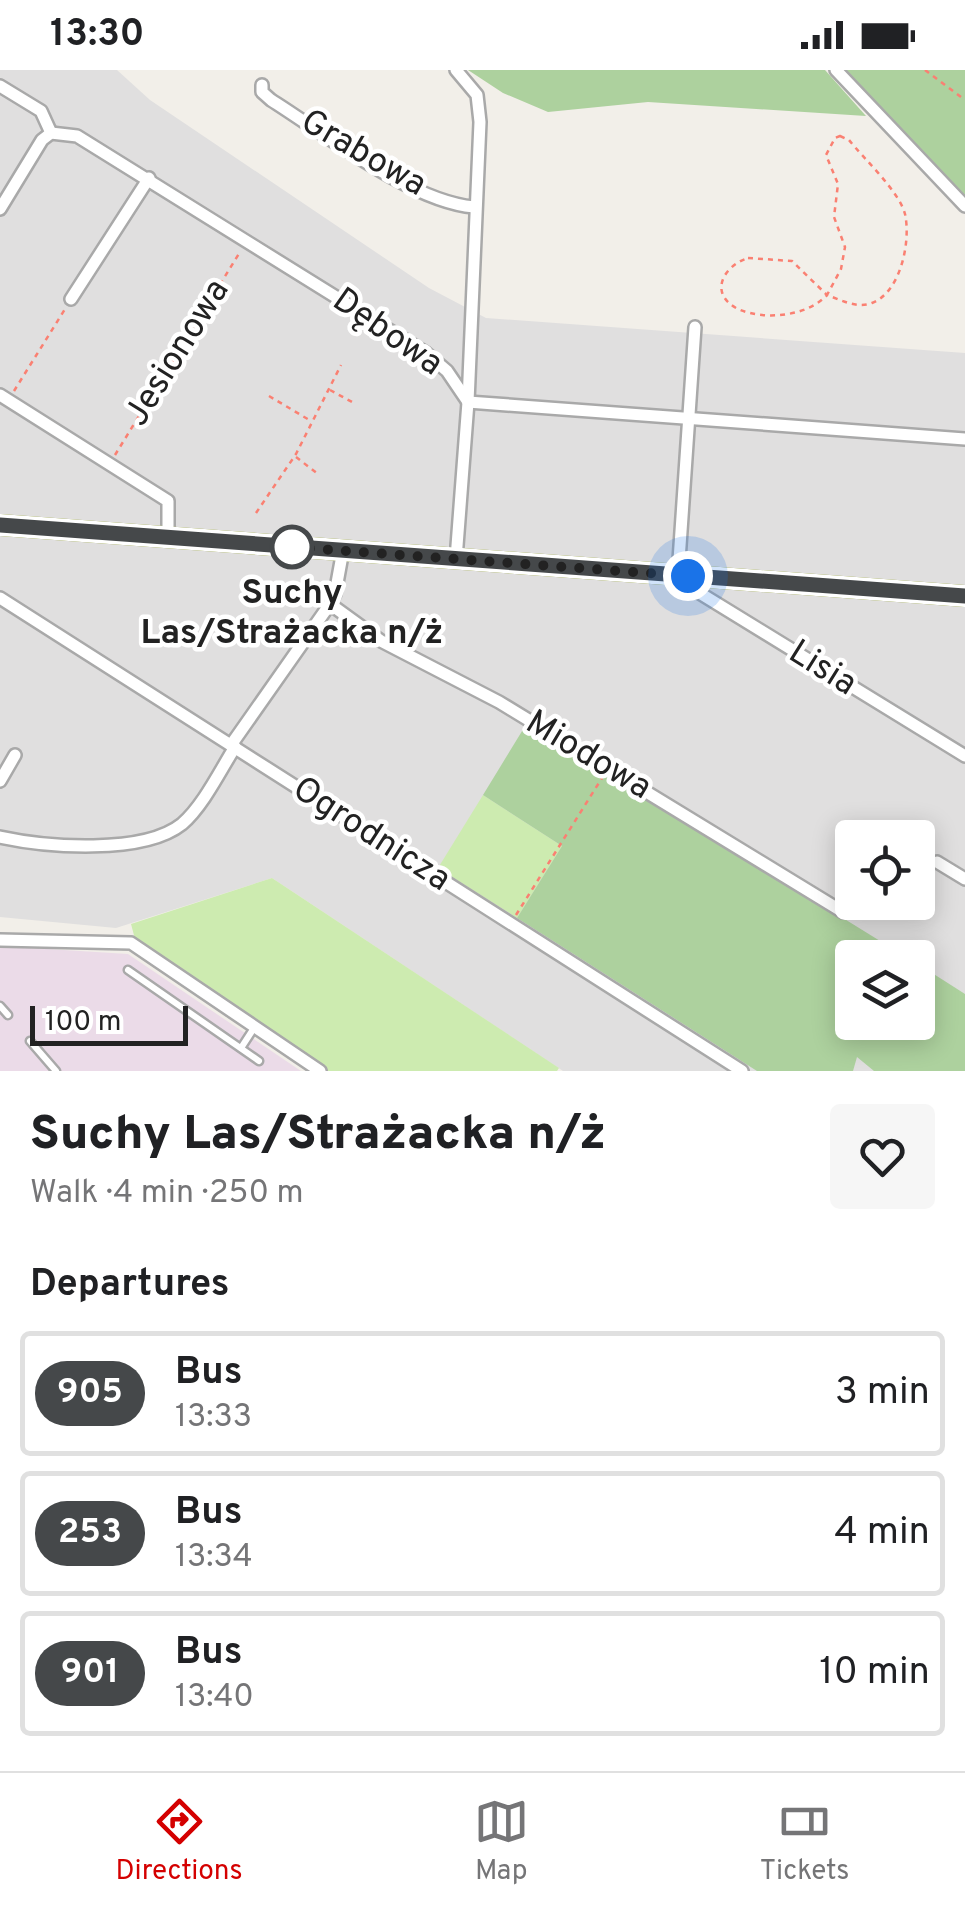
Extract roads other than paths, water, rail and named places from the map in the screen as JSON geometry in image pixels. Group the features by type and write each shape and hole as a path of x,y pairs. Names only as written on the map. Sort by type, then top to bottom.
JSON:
{"street":[{"name":"Grabowa","path":"456,70 474,88 479,103 468,402 456,559"},
{"path":"836,70 965,206"},
{"path":"0,86 41,111 51,133 42,140 0,209"},
{"name":"Grabowa","path":"262,86 262,92 271,100 412,188 474,208"},
{"name":"Dębowa","path":"51,133 77,136 149,178 426,353 447,372 468,402 965,438"},
{"path":"72,299 149,178"},
{"name":"Jesionowa","path":"240,252 247,240"},
{"path":"683,575 695,327"},
{"path":"4,398 168,501 168,538"},
{"path":"0,525 965,596"},
{"path":"0,837 70,844 155,838 186,821 336,594 343,550"},
{"name":"Lisia","path":"683,575 694,590 965,756"},
{"name":"Ogrodnicza","path":"0,598 742,1071"},
{"name":"Miodowa","path":"330,604 380,640 499,702 835,907"},
{"path":"0,781 15,756"},
{"path":"938,862 965,879"},
{"path":"0,940 131,943 320,1071"}],"lane":[{"path":"128,970 259,1061"},
{"path":"0,1006 8,1016"},
{"path":"241,1048 255,1027"},
{"path":"30,1041 56,1071"}],"place":[{"name":"Suchy Las/Strażacka n/ż","path":"292,547"}]}
